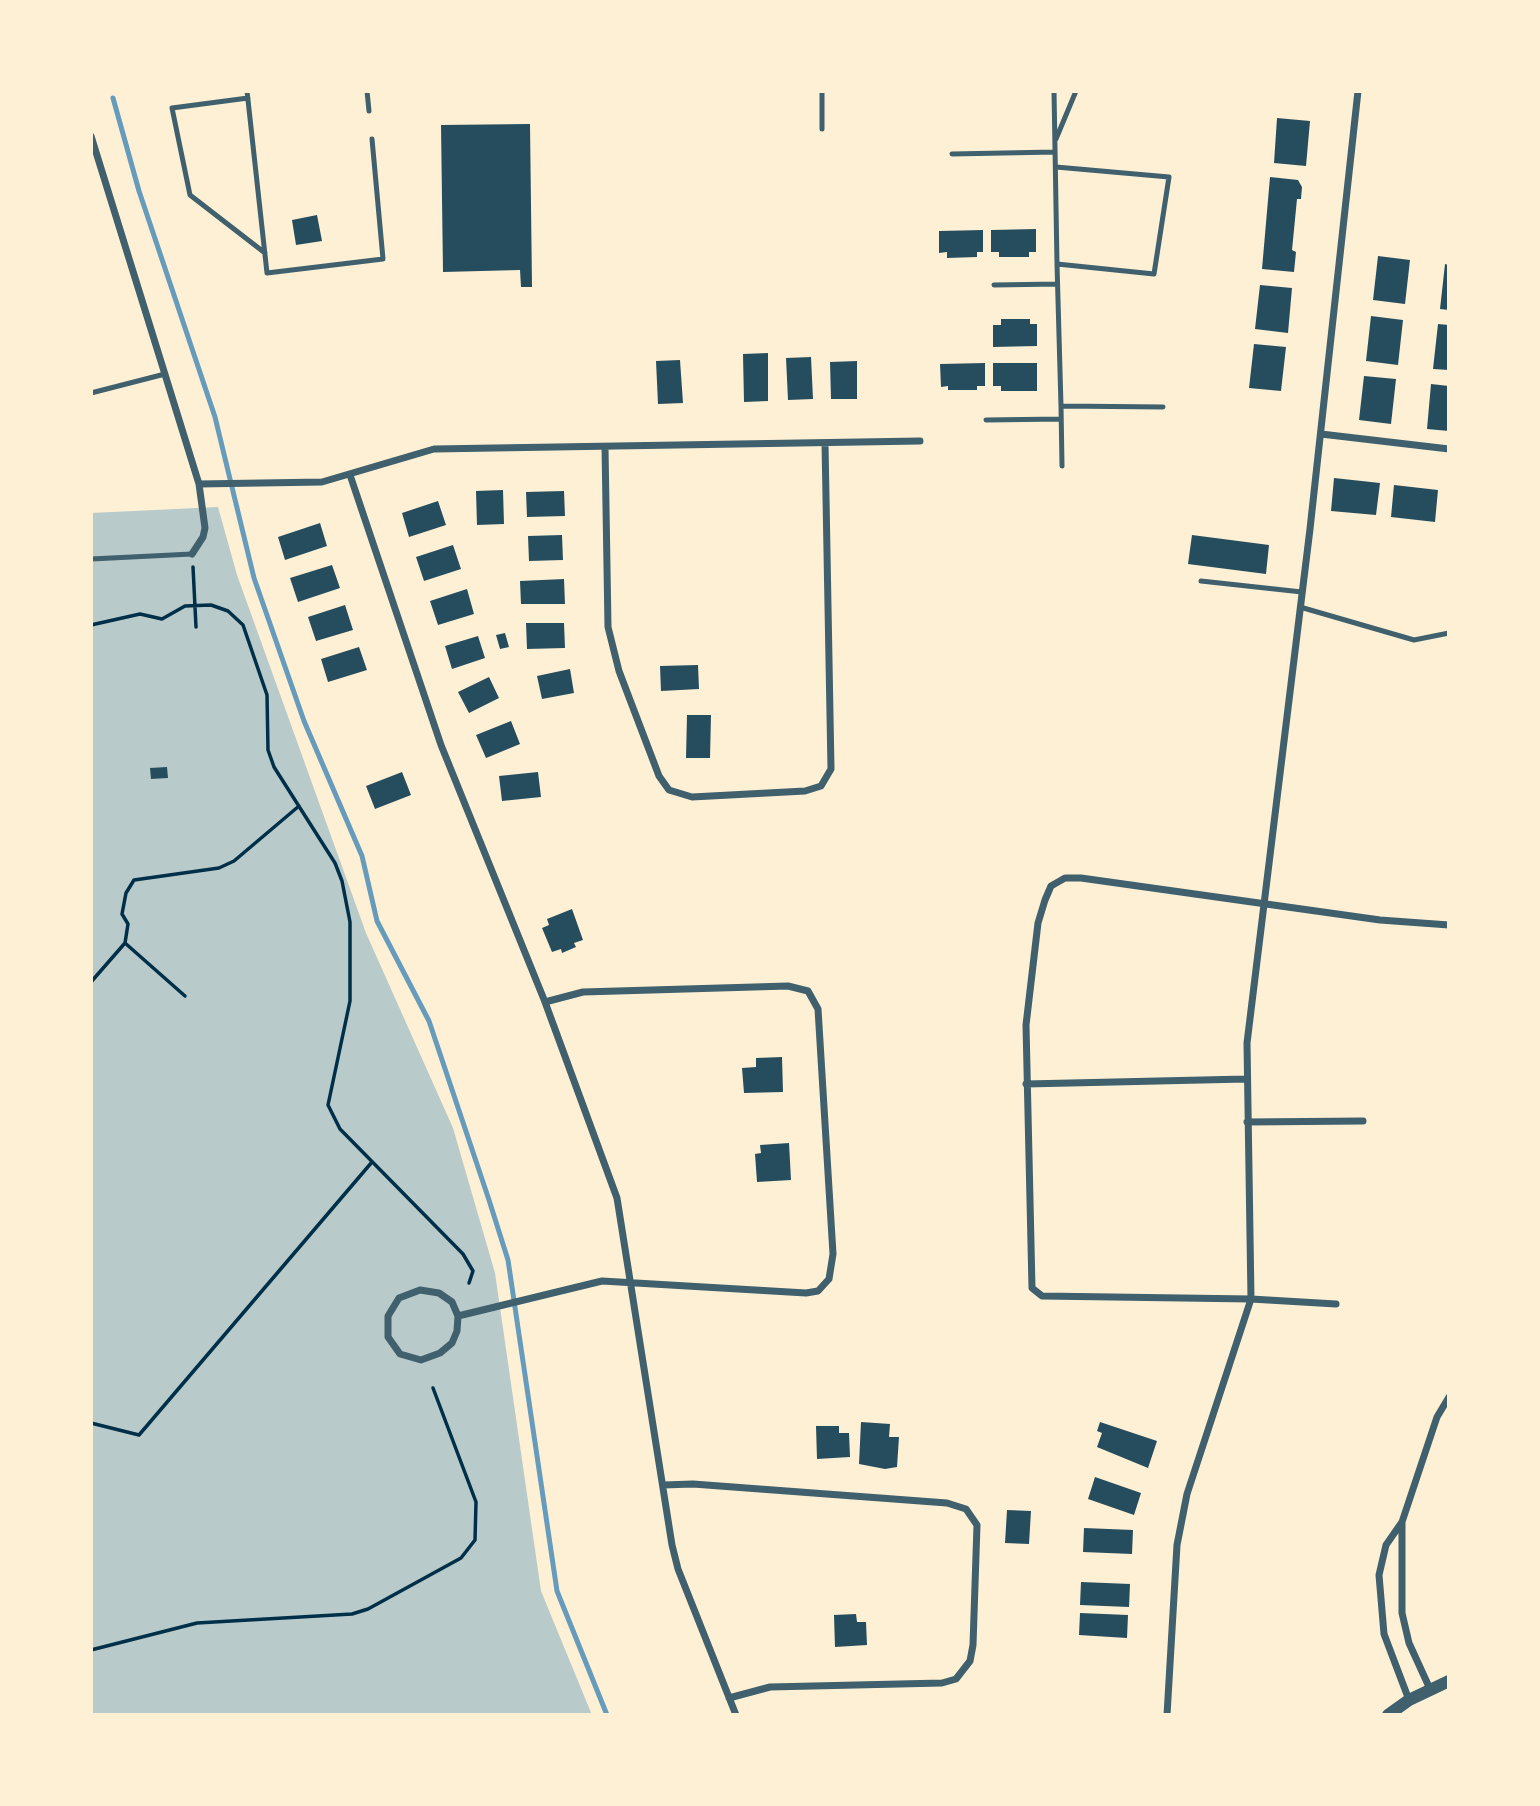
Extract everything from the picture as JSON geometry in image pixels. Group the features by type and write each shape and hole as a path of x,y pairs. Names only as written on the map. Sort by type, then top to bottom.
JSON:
{"street":[{"path":"1167,1715 1177,1545 1187,1494 1251,1299 1247,1044 1321,434 1359,91"},
{"path":"91,136 199,484 205,528 203,537 192,554"},
{"path":"1321,434 1449,449"},
{"path":"199,484 322,482 434,449 920,441"},
{"path":"605,447 606,612 610,638 619,671 664,786 676,794 692,797 805,791 821,786 831,769 825,443"},
{"path":"350,475 441,745 545,1002 617,1198 678,1569 736,1715"},
{"path":"1336,1304 1251,1299 1042,1296 1032,1288 1026,1025 1038,923 1051,886 1065,878 1082,878 1380,920 1449,925"},
{"path":"458,1316 602,1281 806,1293 824,1287 829,1279 833,1254 818,1009 808,990 788,986 583,992 545,1002"},
{"path":"1026,1084 1246,1079"},
{"path":"1247,1122 1363,1121"},
{"path":"420,1290 439,1293 452,1303 458,1316 457,1331 452,1343 440,1353 421,1360 400,1354 388,1336 388,1316 399,1297 420,1290"},
{"path":"1409,1700 1384,1634 1379,1598 1384,1555 1402,1522 1437,1417 1449,1397"},
{"path":"663,1485 693,1484 947,1503 966,1509 977,1525 973,1645 970,1661 963,1674 956,1679 942,1683 770,1687 729,1698"},
{"path":"1402,1522 1402,1613 1409,1643 1430,1689"},
{"path":"1388,1715 1409,1700 1449,1681"}],"lane":[{"path":"367,91 369,111"},
{"path":"822,91 822,129"},
{"path":"1054,91 1062,466"},
{"path":"1055,142 1076,91"},
{"path":"265,253 190,195 172,108 247,94 265,253 267,273 383,259 372,139"},
{"path":"952,154 1055,152"},
{"path":"1056,167 1170,177 1154,274 1057,264"},
{"path":"994,285 1057,284"},
{"path":"91,393 165,374"},
{"path":"1061,406 1163,407"},
{"path":"986,420 1061,419"},
{"path":"91,559 192,554"},
{"path":"1201,581 1302,593"},
{"path":"1300,607 1414,640 1449,633"}],"path":[{"path":"192,554 195,627"},
{"path":"91,625 140,614 162,620 185,606 211,606 228,611 243,625 267,695 268,750 274,766 335,863 342,881 350,922 350,1001 328,1105 340,1129 463,1254 473,1271 468,1283"},
{"path":"91,982 125,943 128,924 122,914 126,893 134,880 219,867 234,861 299,806"},
{"path":"125,943 185,996"},
{"path":"91,1423 138,1435 372,1162"},
{"path":"91,1650 206,1622 352,1614 369,1609 461,1558 475,1540 476,1502 433,1388"}],"shaded area":[{"path":"218,507 237,575 366,933 453,1128 495,1273 541,1591 592,1715 91,1715 91,513"}],"building":[{"path":"1277,118 1310,121 1306,166 1274,163"},
{"path":"530,124 532,287 521,287 520,270 443,272 441,125"},
{"path":"1270,177 1298,180 1302,187 1301,199 1297,199 1292,250 1296,252 1294,272 1262,269"},
{"path":"317,215 322,241 296,245 292,220"},
{"path":"1036,229 1036,252 1029,252 1029,257 999,257 999,252 991,252 991,230"},
{"path":"983,230 983,252 977,252 977,257 947,258 947,252 939,253 939,231"},
{"path":"1378,256 1410,260 1405,304 1373,300"},
{"path":"1445,264 1449,265 1449,310 1440,309"},
{"path":"1260,285 1292,288 1288,333 1255,329"},
{"path":"1371,316 1403,320 1398,365 1366,361"},
{"path":"1001,319 1030,319 1030,324 1037,324 1037,346 993,347 993,325 1001,325"},
{"path":"1438,324 1449,325 1449,370 1433,369"},
{"path":"1254,344 1286,347 1281,391 1249,388"},
{"path":"768,353 768,401 744,402 743,354"},
{"path":"811,357 813,399 788,400 786,358"},
{"path":"680,360 683,403 658,404 656,361"},
{"path":"857,361 857,399 831,399 830,362"},
{"path":"985,363 985,386 977,386 977,390 948,390 948,386 941,387 940,364"},
{"path":"993,363 1037,363 1037,391 1001,391 1001,386 993,386"},
{"path":"1364,376 1396,379 1391,424 1359,420"},
{"path":"1431,384 1449,386 1449,431 1427,429"},
{"path":"1334,478 1380,483 1376,515 1331,511"},
{"path":"1394,485 1438,490 1435,522 1391,517"},
{"path":"503,490 504,524 477,525 476,491"},
{"path":"564,491 565,516 527,517 526,492"},
{"path":"438,501 446,525 409,537 402,513"},
{"path":"320,523 327,546 285,560 278,537"},
{"path":"562,535 563,560 529,561 528,536"},
{"path":"1192,535 1269,545 1266,574 1188,564"},
{"path":"453,545 461,569 424,581 416,557"},
{"path":"332,565 340,588 298,602 290,578"},
{"path":"564,579 565,604 521,604 520,581"},
{"path":"467,589 474,614 438,625 430,601"},
{"path":"345,605 353,630 316,641 308,617"},
{"path":"526,623 564,623 565,648 527,649"},
{"path":"505,633 509,647 500,649 496,635"},
{"path":"478,636 485,658 452,669 445,646"},
{"path":"359,647 367,670 328,682 321,659"},
{"path":"698,665 699,689 661,691 660,666"},
{"path":"570,669 574,693 542,699 537,676"},
{"path":"489,677 499,698 469,713 458,692"},
{"path":"687,715 711,715 710,758 686,758"},
{"path":"511,721 520,744 486,758 476,735"},
{"path":"167,767 168,778 151,779 150,768"},
{"path":"402,772 411,795 375,809 366,786"},
{"path":"538,772 541,797 502,801 499,776"},
{"path":"572,909 583,940 574,943 576,947 562,953 561,949 552,952 542,928 549,925 547,919"},
{"path":"782,1057 783,1092 744,1093 742,1068 756,1067 756,1058"},
{"path":"789,1143 791,1180 757,1182 755,1154 761,1153 760,1145"},
{"path":"861,1422 890,1424 889,1437 899,1437 897,1467 885,1469 859,1464"},
{"path":"1100,1422 1157,1441 1148,1468 1097,1447 1102,1433 1097,1431"},
{"path":"816,1426 839,1426 839,1433 849,1433 850,1457 817,1459"},
{"path":"1095,1477 1141,1493 1134,1515 1088,1499"},
{"path":"1007,1510 1031,1511 1029,1544 1005,1543"},
{"path":"1084,1528 1133,1530 1132,1554 1083,1552"},
{"path":"1081,1582 1130,1584 1129,1607 1080,1605"},
{"path":"1080,1613 1128,1615 1127,1638 1079,1635"},
{"path":"856,1614 857,1622 866,1622 867,1645 835,1647 834,1615"}],"waterway":[{"path":"113,98 139,191 215,417 254,578 304,721 362,856 377,921 429,1021 508,1260 557,1591 607,1715"}]}
